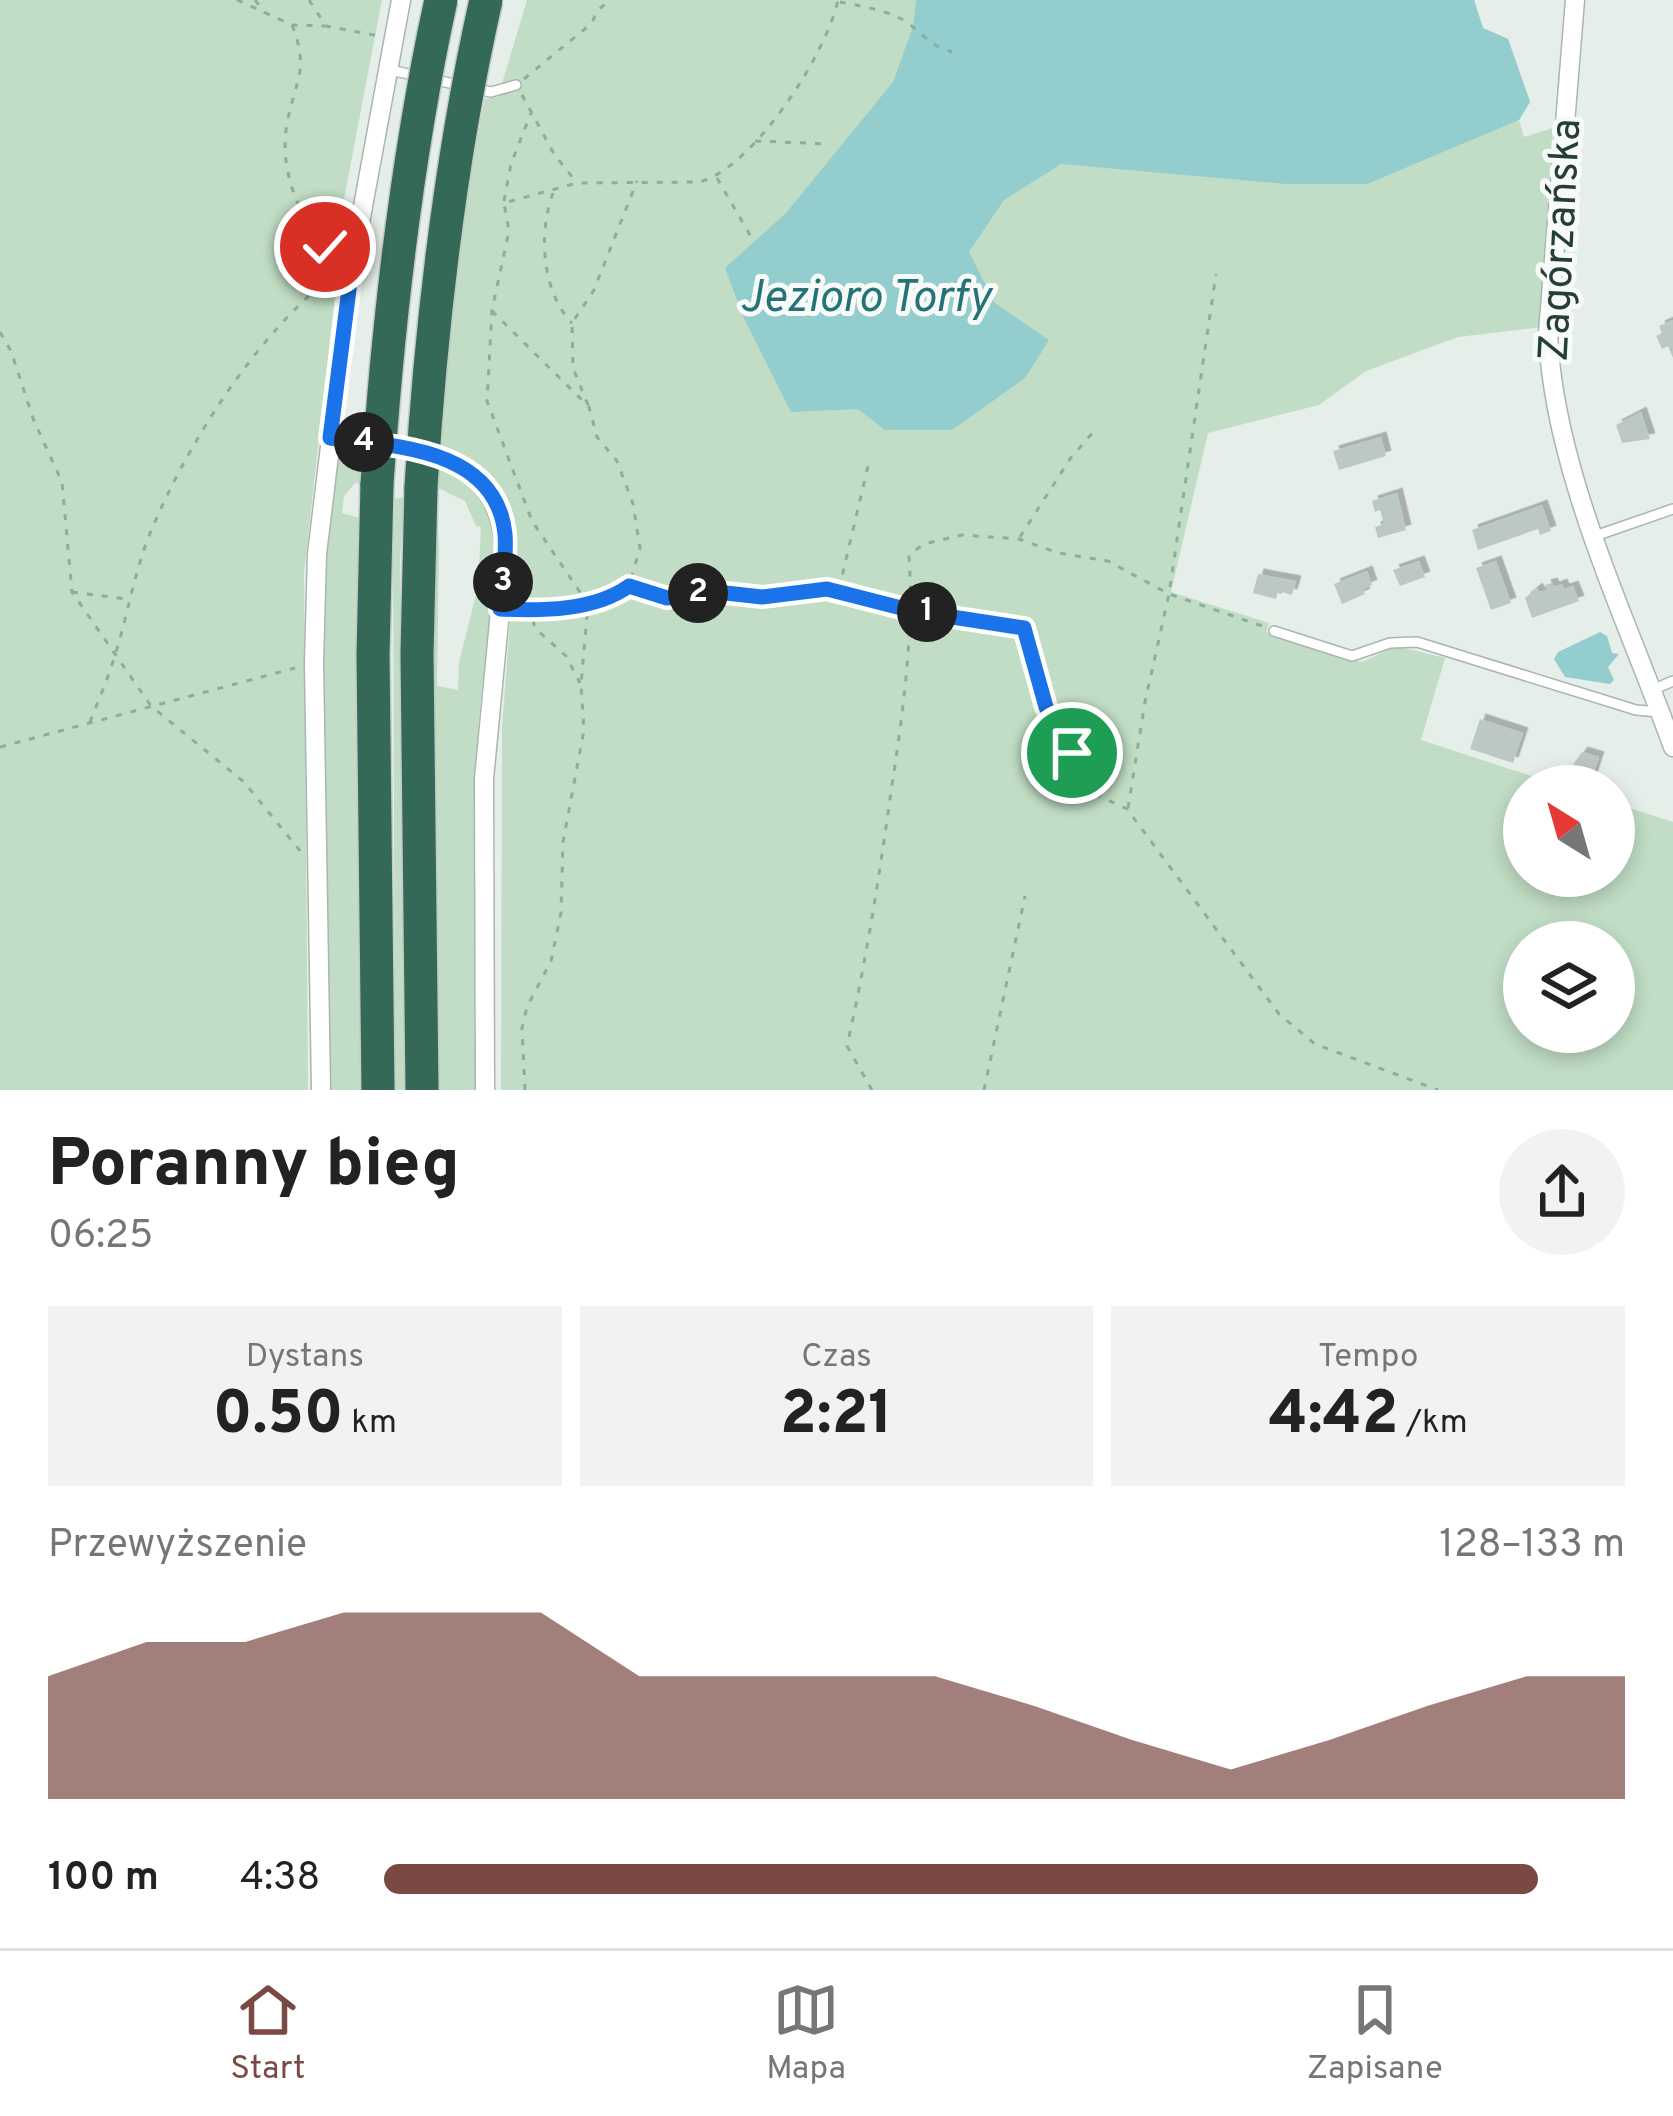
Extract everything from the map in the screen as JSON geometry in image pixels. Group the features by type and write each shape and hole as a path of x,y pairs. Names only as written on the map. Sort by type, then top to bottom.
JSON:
{"highway":[{"path":"378,1090 373,655 377,484 404,199 441,0"},
{"path":"422,1090 421,487 440,268 487,0"}],"street":[{"path":"321,1090 314,663 318,541 352,266 401,0"},
{"name":"Zagórzańska","path":"1575,0 1548,333 1550,382 1595,536 1673,748"},
{"path":"330,438 427,452 453,462 480,481 494,500 504,529 484,779 485,1090"}],"lane":[{"path":"385,69 491,92 516,86"},
{"path":"1595,536 1673,509"},
{"path":"500,609 530,610"},
{"path":"1274,631 1352,656 1390,643 1417,642 1636,710 1660,712"},
{"path":"1652,690 1673,681"}],"path":[{"path":"237,0 292,26 326,26 392,38"},
{"path":"255,0 266,14"},
{"path":"309,0 326,26"},
{"path":"577,183 554,154 516,86 592,23 598,0"},
{"path":"597,11 610,0"},
{"path":"504,203 577,183 717,178 736,164 813,66 830,32 838,1 883,10 913,27 922,39 951,51 950,55"},
{"path":"90,722 116,653 149,537 181,469 234,383 300,305 333,275 352,266 325,247 292,191 285,130 304,55 292,26"},
{"path":"525,1090 527,1007 551,961 561,913 563,842 584,730 581,685 588,604 532,521 487,401 492,310 509,231 504,203 531,113"},
{"path":"755,141 830,144"},
{"path":"717,178 754,242"},
{"path":"581,685 566,656 535,628 530,610 616,596 629,586 640,548 633,504 617,461 596,437 573,368 572,323 593,290 637,181"},
{"path":"554,191 544,219 545,245 556,306 572,323"},
{"path":"1127,809 1169,594 1216,274"},
{"path":"492,310 589,407"},
{"path":"0,332 62,482 72,592 151,706 244,782 301,852 318,862"},
{"path":"1019,539 1070,459 1094,431"},
{"path":"839,592 869,462"},
{"path":"872,1090 847,1046 872,929 900,735 913,611 909,554 924,544 962,535 1019,539 1058,553 1108,561 1169,594 1274,631"},
{"path":"629,586 667,598 708,591 762,597 827,589 913,611 1024,628 1046,707 1093,793 1127,809 1279,1014 1315,1044 1438,1090"},
{"path":"72,592 129,599"},
{"path":"0,747 314,663"},
{"path":"984,1090 1025,896"}],"green space":[{"path":"0,0 382,0 340,220 315,257 336,285 304,573 308,1090 0,1090"},
{"path":"527,0 1474,0 1483,28 1508,39 1530,102 1519,120 1524,137 1553,128 1543,327 1458,337 1366,371 1319,405 1208,433 1171,592 1269,623 1266,632 1362,662 1397,646 1445,658 1421,740 1503,767 1503,897 1635,897 1635,810 1673,822 1673,1090 501,1090 502,728 516,545 507,512 492,485 470,465 439,450 451,318 485,99 498,97"},
{"path":"364,450 364,484 355,483 344,496 342,513 363,519 357,607 363,1090 330,1090 322,584 336,452"},
{"path":"438,464 458,473 488,505 498,542 478,725 479,1090 436,1090 432,528 438,529 439,548 437,686 458,690 459,662 478,587 481,527 476,526 465,501 436,487"},
{"path":"404,497 400,561 405,1090 395,1090 393,561 395,499"}],"water":[{"name":"Jezioro Torfy","path":"916,0 1474,0 1483,28 1508,39 1530,102 1519,120 1367,184 1286,184 1061,164 1004,200 969,252 995,303 1049,340 1025,378 952,430 885,430 858,409 791,412 725,268 786,213 893,82 913,27"},
{"path":"1600,632 1607,636 1612,653 1619,654 1608,667 1614,680 1610,684 1565,677 1554,659 1558,652"}],"building":[{"path":"1673,320 1673,358 1656,336 1662,333 1659,326"},
{"path":"1641,412 1650,439 1622,443 1616,425"},
{"path":"1381,437 1386,456 1339,470 1333,451"},
{"path":"1397,493 1406,530 1378,538 1375,527 1384,524 1372,501"},
{"path":"1542,505 1551,531 1540,535 1538,529 1478,550 1472,530"},
{"path":"1419,561 1425,577 1400,586 1393,570"},
{"path":"1496,561 1511,603 1491,610 1476,568"},
{"path":"1367,571 1372,585 1363,589 1365,594 1342,604 1334,584"},
{"path":"1258,574 1296,581 1292,595 1278,591 1276,599 1253,593"},
{"path":"1545,585 1564,589 1573,586 1579,601 1532,618 1525,598 1537,588 1547,590"},
{"path":"1480,719 1523,733 1513,763 1470,749"},
{"path":"1582,752 1599,757 1596,765 1573,765"}],"route":[{"path":"325,247 352,266 330,438 427,452 453,462 480,481 499,510 504,529 500,609 588,604 616,596 629,586 667,598 708,591 762,597 827,589 913,611 1024,628 1046,707 1072,753"}]}
